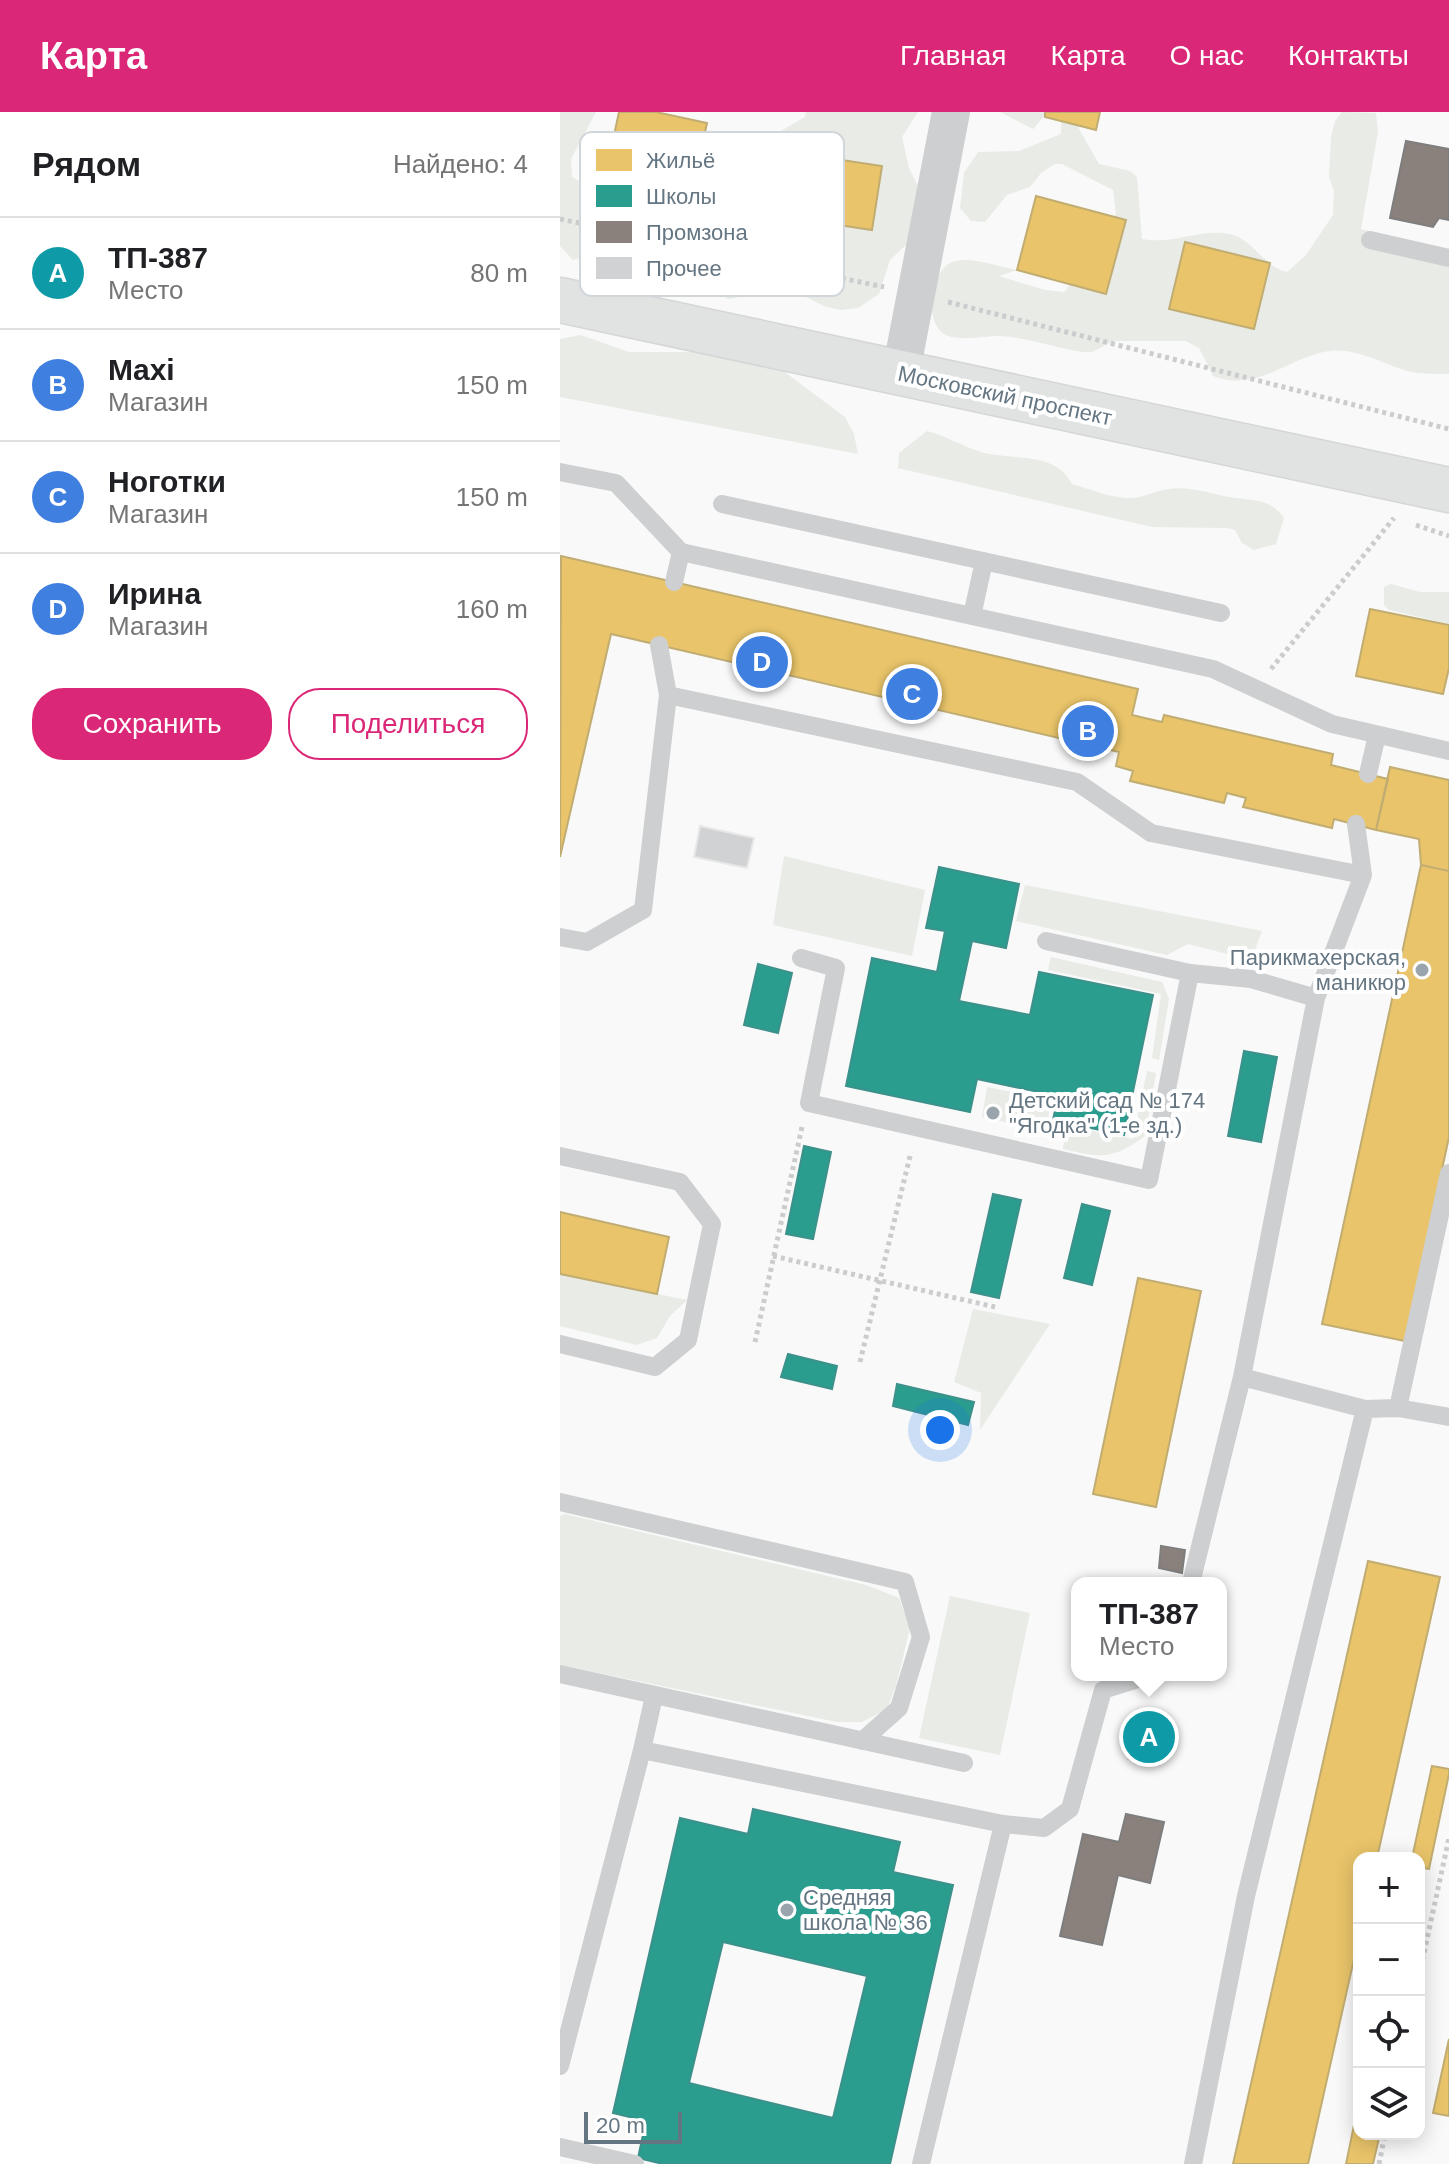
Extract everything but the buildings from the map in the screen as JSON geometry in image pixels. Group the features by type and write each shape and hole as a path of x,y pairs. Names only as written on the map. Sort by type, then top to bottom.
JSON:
{"main road":[{"name":"Московский проспект","path":"560,300 1448,486"}],"street":[{"path":"901,372 951,112"}],"lane":[{"path":"1370,240 1449,258"},
{"path":"560,472 616,483 681,552 1213,669 1332,724 1449,751"},
{"path":"722,504 1221,613"},
{"path":"674,582 681,552"},
{"path":"972,616 984,561"},
{"path":"560,937 587,942 643,910 668,695 659,645"},
{"path":"668,695 1077,782 1151,833 1363,875"},
{"path":"1368,774 1377,735"},
{"path":"1192,1577 1242,1377 1316,998 1363,875 1356,824"},
{"path":"1046,941 1190,973 1251,979 1316,998"},
{"path":"801,958 836,968 809,1103 1149,1180 1190,973"},
{"path":"560,1156 680,1182 712,1224 688,1340 655,1367 560,1344"},
{"path":"1398,1408 1449,1173"},
{"path":"1242,1377 1365,1409 1398,1408 1449,1417"},
{"path":"1193,2164 1246,1896 1365,1409"},
{"path":"560,1502 905,1582 921,1637 899,1708 862,1741"},
{"path":"560,1674 964,1763"},
{"path":"642,1750 1003,1824 1044,1828 1070,1809 1103,1690 1132,1681"},
{"path":"560,2066 654,1696"},
{"path":"921,2164 1003,1824"},
{"path":"560,2147 635,2164"}],"path":[{"path":"560,219 580,223"},
{"path":"844,279 915,294 1449,429"},
{"path":"1255,688 1394,518"},
{"path":"755,1342 809,1103"},
{"path":"860,1362 917,1128"},
{"path":"773,1256 995,1307"},
{"path":"1425,1948 1449,1838"},
{"path":"1379,2164 1384,2140"}],"shaded area":[{"path":"560,112 596,112 585,132 580,132 580,142 571,159 572,177 580,182 580,258 573,260 560,246"},
{"path":"806,112 918,112 902,137 909,168 919,188 909,242 890,260 879,294 858,308 841,310 826,307 804,296 844,296 844,132 779,132 805,117"},
{"path":"1000,112 1048,112 1033,129"},
{"path":"1062,112 1079,112 1079,129 1099,164 1130,171 1137,177 1142,239 1230,234 1246,242 1272,265 1287,272 1306,255 1333,215 1334,191 1329,177 1335,121 1342,112 1376,113 1378,132 1361,229 1449,251 1449,374 1407,371 1364,355 1329,351 1258,377 1229,380 1213,376 1199,348 1186,341 1114,341 1092,352 1083,352 1010,337 963,338 944,334 933,318 932,294 940,273 947,265 970,260 1017,270 999,276 1045,290 1065,292 1116,214 1113,190 1062,164 1055,164 1041,173 1030,187 1007,195 985,222 971,221 960,208 964,173 978,152 1019,151 1061,134"},
{"path":"581,335 629,352 700,352 782,370 845,417 854,434 858,454 560,397 560,339"},
{"path":"927,431 981,452 1044,461 1064,473 1072,484 1106,494 1132,498 1168,489 1192,489 1266,503 1284,518 1276,544 1254,550 1242,543 1235,530 1228,528 1152,527 898,468 899,453"},
{"path":"1391,584 1420,592 1449,592 1449,624 1389,610 1384,605 1384,587"},
{"path":"784,856 925,890 912,956 773,925"},
{"path":"1025,885 1262,931 1251,960 1188,944 1167,955 1016,921"},
{"path":"1051,957 1162,982 1169,999 1159,1060 1152,1058 1161,994 1048,970"},
{"path":"1147,1071 1156,1073 1145,1136 1124,1149 1106,1155 1063,1149 1067,1126 1133,1139"},
{"path":"987,1087 1051,1100 1046,1131 982,1117"},
{"path":"560,1274 687,1300 670,1316 657,1338 637,1345 560,1326"},
{"path":"973,1309 1050,1324 980,1430 981,1393 954,1382"},
{"path":"565,1514 866,1585 899,1598 910,1628 887,1709 862,1722 837,1722 560,1665 560,1516"},
{"path":"950,1596 1030,1613 1000,1755 919,1738"}],"place":[{"name":"Ирина","path":"762,662"},
{"name":"Ноготки","path":"912,694"},
{"name":"Maxi","path":"1088,731"},
{"name":"Парикмахерская, маникюр","path":"1422,970"},
{"name":"Детский сад № 174 \"Ягодка\" (1-е зд.)","path":"993,1113"},
{"name":"ТП-387","path":"1149,1737"},
{"name":"Средняя школа № 36","path":"787,1910"}]}
